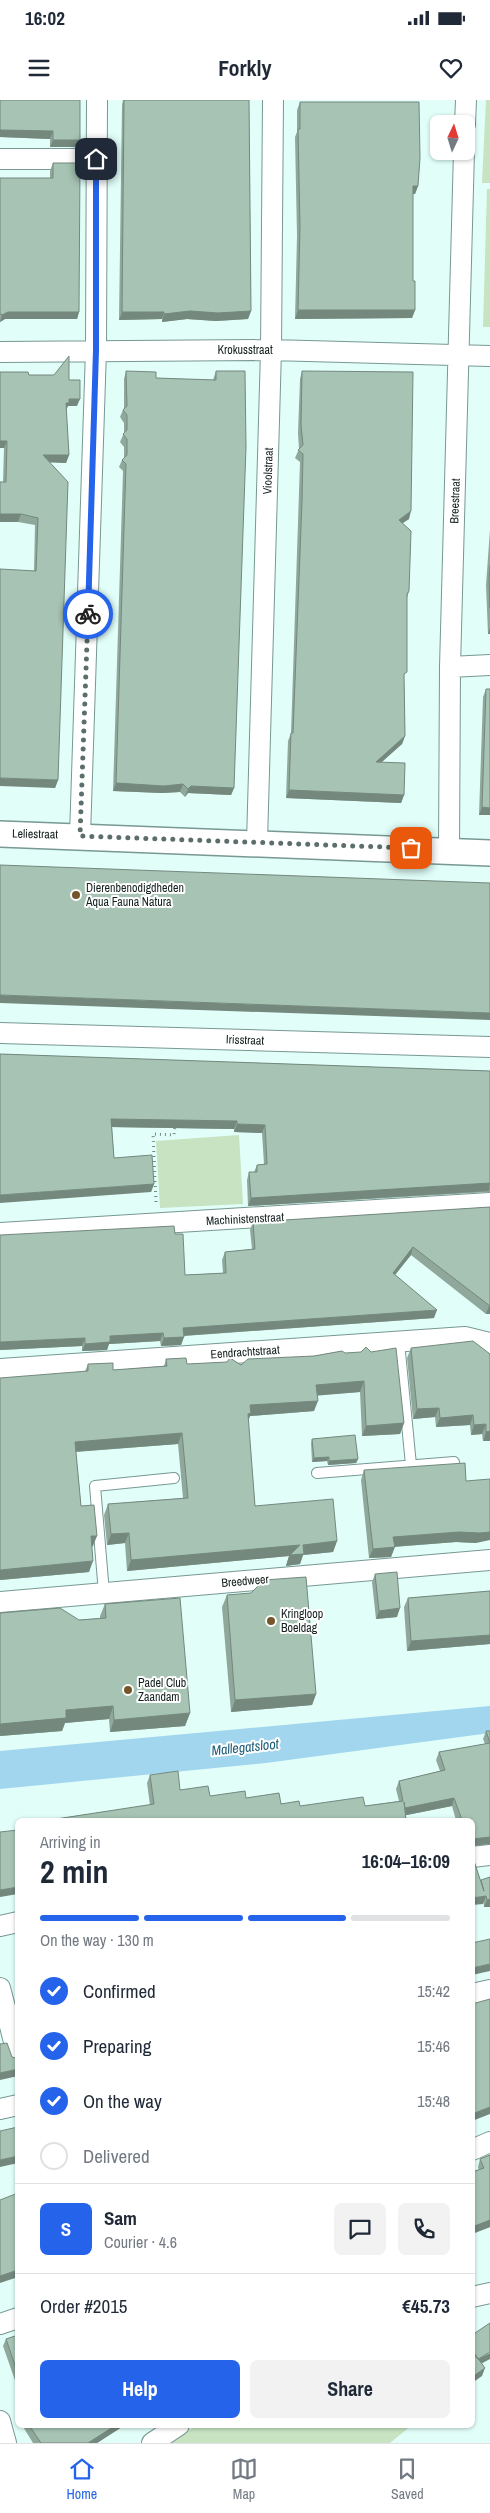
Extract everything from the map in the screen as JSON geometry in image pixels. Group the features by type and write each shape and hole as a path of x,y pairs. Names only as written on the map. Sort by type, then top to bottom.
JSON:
{"street":[{"path":"80,836 96,350 96,100"},
{"name":"Vioolstraat","path":"257,842 271,350 273,100"},
{"path":"465,115 466,100"},
{"path":"0,159 96,159"},
{"name":"Breestraat","path":"449,850 450,667 464,160"},
{"name":"Krokusstraat","path":"0,352 271,350 490,356"},
{"path":"450,667 490,665"},
{"name":"Leliestraat","path":"0,834 257,842 490,853"},
{"name":"Irisstraat","path":"0,1033 490,1047"},
{"name":"Machinistenstraat","path":"0,1233 490,1203"},
{"name":"Eendrachtstraat","path":"0,1369 465,1337 490,1343"},
{"name":"Breedweer","path":"0,1602 490,1560"},
{"path":"475,1857 490,1855"},
{"path":"0,1926 15,1923"},
{"path":"0,1988 15,2046"},
{"path":"475,1993 490,1990"},
{"path":"0,2109 15,2106"},
{"path":"475,2149 490,2142"},
{"path":"475,2296 490,2293"},
{"path":"0,2324 15,2319"},
{"path":"0,2421 6,2443"},
{"path":"152,2443 175,2428"}],"lane":[{"path":"399,1342 411,1465"},
{"path":"317,1473 454,1462"},
{"path":"104,1593 95,1486 174,1478"}],"path":[{"path":"157,1224 153,1134 174,1135 175,1118"}],"green space":[{"path":"486,100 490,100 490,183 482,183"},
{"path":"487,189 490,189 490,327 483,327"},
{"path":"239,1135 243,1204 160,1208 156,1141"},
{"path":"192,2428 408,2428 390,2443 169,2443"}],"water":[{"name":"Mallegatsloot","path":"490,1706 490,1733 266,1763 0,1789 0,1751"}],"building":[{"path":"0,100 80,100 80,140 53,140 53,131 0,130"},
{"path":"124,100 249,100 251,311 218,313 190,311 164,314 164,312 122,312"},
{"path":"300,102 419,102 420,158 418,186 413,186 413,281 415,281 415,310 298,310 300,228 298,129 300,129"},
{"path":"53,163 80,163 79,312 8,312 2,315 0,314 0,178 53,178"},
{"path":"69,356 69,380 80,380 80,399 69,399 69,403 66,403 69,455 43,455 68,482 58,780 0,778 0,569 36,571 38,518 21,514 0,514 0,482 6,482 7,441 0,441 0,372 28,372 29,375 54,375"},
{"path":"126,371 156,372 156,378 216,380 216,371 245,371 246,447 234,788 191,786 188,789 183,784 164,786 116,783 126,464 122,460 127,455 127,439 123,434 127,430 127,415 123,410 127,406"},
{"path":"302,371 413,372 411,511 399,520 411,531 409,591 407,594 407,672 404,674 405,736 376,762 405,763 404,795 289,790 302,501 303,454 298,450 303,445 301,425"},
{"path":"490,566 490,608 489,578"},
{"path":"486,689 490,689 490,808 482,807"},
{"path":"0,865 490,883 490,1013 0,995"},
{"path":"0,1054 490,1071 490,1183 251,1198 249,1172 257,1172 257,1165 267,1164 265,1125 237,1124 237,1121 111,1119 114,1158 152,1155 154,1184 0,1195"},
{"path":"490,1207 490,1306 413,1247 393,1273 437,1310 183,1328 184,1337 164,1338 163,1333 110,1336 110,1342 85,1344 85,1338 0,1342 0,1235 174,1226 175,1234 183,1234 185,1275 226,1273 225,1252 255,1249 253,1222"},
{"path":"473,1341 490,1354 490,1431 486,1432 486,1424 474,1425 473,1415 440,1418 439,1408 417,1409 411,1348"},
{"path":"366,1347 371,1352 396,1348 404,1423 366,1426 364,1381 316,1385 318,1401 250,1405 251,1413 248,1414 255,1506 333,1499 337,1541 303,1545 304,1554 290,1555 300,1545 131,1560 129,1533 111,1534 108,1504 188,1498 182,1433 75,1442 81,1506 94,1505 97,1536 91,1536 93,1561 0,1570 0,1378 88,1371 88,1364 113,1363 113,1370 167,1366 166,1359 186,1358 187,1364 227,1362 230,1358 241,1365 248,1359 314,1356 342,1351 345,1353 361,1352"},
{"path":"355,1435 358,1459 329,1461 329,1457 314,1458 312,1439"},
{"path":"465,1463 466,1481 490,1479 490,1532 459,1532 393,1537 395,1547 373,1549 364,1470"},
{"path":"397,1572 400,1608 379,1611 375,1574"},
{"path":"306,1577 316,1694 235,1700 227,1595 251,1593 264,1580"},
{"path":"490,1591 490,1635 411,1641 408,1598"},
{"path":"180,1598 190,1713 114,1720 113,1706 66,1710 66,1718 0,1724 0,1613 60,1608 79,1620 106,1618 105,1604"},
{"path":"486,1731 490,1731 490,1743"},
{"path":"490,1743 490,1837 475,1839 475,1818 461,1818 454,1798 405,1808 404,1802 406,1818 63,1818 154,1804 150,1775 178,1771 180,1790 208,1786 210,1796 245,1791 246,1798 279,1793 281,1804 299,1801 300,1806 363,1797 365,1806 403,1801 399,1781 445,1770 439,1752"},
{"path":"15,1830 15,1888 0,1890 0,1832"},
{"path":"475,1864 484,1891 481,1880 490,1877 490,1899 487,1900 486,1896 475,1898"},
{"path":"490,1939 490,1964 475,1967 475,1942"},
{"path":"490,1999 490,2107 475,2113 475,2003"},
{"path":"7,2043 12,2057 15,2058 15,2070 0,2073 0,2044"},
{"path":"15,2128 15,2157 0,2160 0,2131"},
{"path":"490,2155 490,2220 475,2226 475,2171 484,2168 480,2159"},
{"path":"15,2194 15,2271 0,2276 0,2200"},
{"path":"490,2323 490,2352 478,2359 475,2356 475,2333"},
{"path":"15,2336 15,2365 6,2339"},
{"path":"475,2354 485,2368 475,2375"},
{"path":"31,2428 111,2428 88,2443 41,2443"}],"way so far":[{"path":"88,614 80,836 411,848"}],"place":[{"name":"Dierenbenodigdheden Aqua Fauna Natura","path":"76,895"},
{"name":"Kringloop Boeldag","path":"271,1621"},
{"name":"Padel Club Zaandam","path":"128,1690"}],"route":[{"path":"88,614 96,350 96,159"}]}
